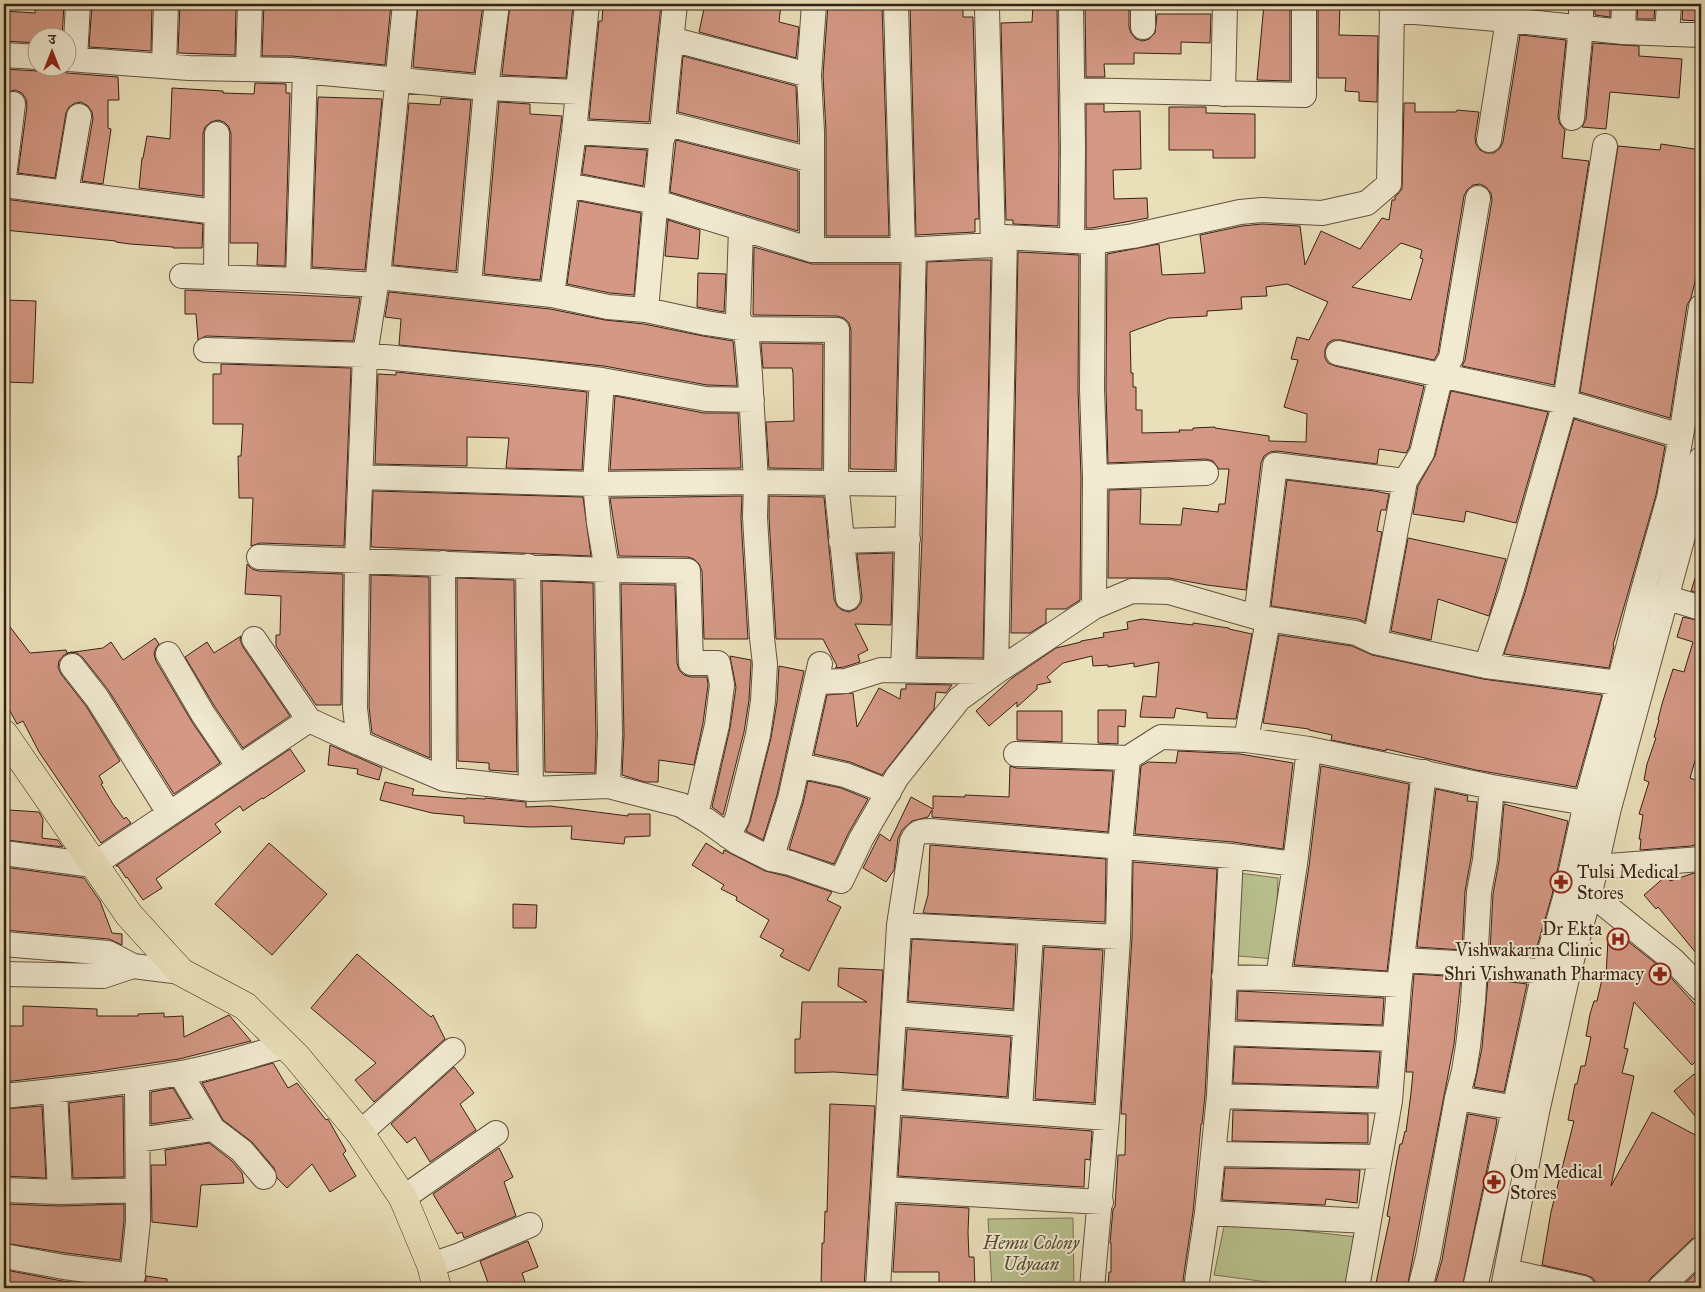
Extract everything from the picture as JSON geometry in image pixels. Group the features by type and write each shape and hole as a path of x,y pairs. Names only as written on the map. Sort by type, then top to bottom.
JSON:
{"main road":[{"path":"4,734 129,916 181,972 244,1006 296,1056 360,1133 403,1198 434,1276"}],"street":[{"path":"75,28 78,4"},
{"path":"164,66 166,4"},
{"path":"248,69 250,4"},
{"path":"359,743 355,708 357,561 365,355 377,281 405,4"},
{"path":"469,286 486,88 496,4"},
{"path":"552,295 574,132 587,4"},
{"path":"646,310 675,4"},
{"path":"812,250 812,160 809,75 814,4"},
{"path":"896,4 908,250 908,539 903,669"},
{"path":"1071,4 1073,149 1082,242 1092,390 1095,477 1094,607"},
{"path":"1143,4 1143,27"},
{"path":"1223,94 1225,4"},
{"path":"1072,90 1304,95 1304,4"},
{"path":"1572,118 1582,27 1581,4"},
{"path":"1623,32 1624,4"},
{"path":"1667,34 1670,4"},
{"path":"567,184 656,202 812,250 908,250 999,241 1082,242 1150,232 1240,212 1262,210 1322,213 1367,203 1389,184 1391,7 1623,32 1701,36"},
{"path":"986,9 999,241 996,672"},
{"path":"1489,140 1508,20"},
{"path":"671,39 809,75"},
{"path":"4,55 28,56"},
{"path":"78,60 164,66 304,71 486,88 577,92"},
{"path":"298,280 304,71"},
{"path":"4,177 13,104"},
{"path":"66,193 79,116"},
{"path":"574,132 664,130 812,160"},
{"path":"216,277 217,134"},
{"path":"1486,666 1511,592 1564,402 1605,146"},
{"path":"4,185 216,212"},
{"path":"1375,642 1405,481 1422,453 1441,375 1451,358 1478,198"},
{"path":"728,836 737,819 758,735 763,701 765,664 755,517 756,482 752,400 746,329 738,319 741,228"},
{"path":"182,276 377,281 469,286 552,295 608,307 646,310 706,323 746,329 838,330 836,482 848,598"},
{"path":"1475,1288 1544,972 1565,898 1586,803 1669,498 1681,436 1701,307"},
{"path":"206,350 365,355 602,380 706,399 752,400"},
{"path":"1338,353 1564,402 1681,436"},
{"path":"602,380 595,484 607,570 610,735 608,786"},
{"path":"1583,1288 1505,1279 1537,1112 1567,978 1590,894 1609,808 1668,598 1701,459"},
{"path":"1246,740 1262,618 1275,465 1405,481"},
{"path":"1095,477 1206,473"},
{"path":"361,477 595,484 836,482 908,484"},
{"path":"841,541 908,539"},
{"path":"259,557 607,570 688,571 691,663 718,664 722,684 717,725 696,814"},
{"path":"443,564 444,779"},
{"path":"528,566 530,788"},
{"path":"254,639 308,720 444,779 530,788 608,786 681,805 728,836 771,859 841,881 861,839 897,777 959,699 1094,607 1132,591 1169,592 1262,618 1356,634 1375,642 1486,666 1619,683"},
{"path":"1641,598 1668,598 1701,608"},
{"path":"168,654 239,767"},
{"path":"72,666 97,698 169,813"},
{"path":"771,859 790,799 818,673 846,681 881,670 996,672"},
{"path":"4,853 93,865 308,720"},
{"path":"1016,754 1128,758 1161,738 1246,740 1309,749 1492,787 1586,803"},
{"path":"1278,978 1295,864 1309,749"},
{"path":"1092,1288 1101,1202 1118,937 1120,847 1128,758"},
{"path":"798,765 845,775 889,792"},
{"path":"1357,1288 1390,1101 1399,985 1424,772"},
{"path":"1420,1288 1428,1257 1468,1046 1479,892 1485,860 1492,787"},
{"path":"878,1288 899,925 912,841 915,835 922,831 1231,856 1295,864"},
{"path":"1196,1288 1207,1213 1219,1096 1231,856"},
{"path":"1571,869 1701,859"},
{"path":"1590,894 1673,960 1701,989"},
{"path":"899,925 1118,937"},
{"path":"1020,1112 1031,933"},
{"path":"4,944 108,953 133,966 181,972"},
{"path":"1402,960 1475,964 1544,972"},
{"path":"4,974 103,976 133,966"},
{"path":"1224,977 1399,985"},
{"path":"894,1014 1025,1024"},
{"path":"1222,1033 1394,1039"},
{"path":"4,1096 55,1091 180,1073 285,1046"},
{"path":"360,1133 453,1050"},
{"path":"180,1073 213,1129 242,1151 264,1177"},
{"path":"4,1256 132,1282 137,1238 137,1080"},
{"path":"55,1091 60,1192"},
{"path":"1219,1096 1390,1101"},
{"path":"1457,1098 1537,1112"},
{"path":"890,1102 1106,1118"},
{"path":"138,1140 213,1129"},
{"path":"403,1198 496,1133"},
{"path":"1213,1154 1380,1157"},
{"path":"884,1189 1101,1202"},
{"path":"4,1190 60,1192 138,1190"},
{"path":"1207,1213 1368,1221"},
{"path":"434,1276 460,1255 530,1225"},
{"path":"1660,1288 1701,1249"}],"green space":[{"path":"1239,873 1278,878 1275,959 1238,956"},
{"name":"Hemu Colony Udyaan","path":"1073,1218 1074,1288 992,1288 988,1219"},
{"path":"1225,1222 1357,1237 1349,1288 1313,1288 1214,1275"}],"building":[{"path":"36,4 64,4 63,28 28,28 28,42 4,41 4,11 35,13"},
{"path":"92,4 152,4 151,51 89,47"},
{"path":"180,4 236,4 235,55 178,53"},
{"path":"264,4 391,4 385,65 292,56 262,56"},
{"path":"418,4 483,4 474,73 413,67"},
{"path":"510,4 573,5 566,78 502,75"},
{"path":"603,4 661,4 649,122 589,119 599,21 602,21"},
{"path":"705,4 781,4 779,22 799,27 796,58 699,32"},
{"path":"828,4 882,4 889,236 826,236 826,132 823,75"},
{"path":"910,4 963,4 963,17 973,17 979,219 975,219 975,232 916,235"},
{"path":"1085,4 1129,4 1129,27 1131,33 1136,39 1143,41 1149,39 1155,33 1157,14 1211,14 1210,43 1181,42 1181,54 1134,53 1134,64 1104,64 1105,77 1086,77"},
{"path":"1264,4 1290,4 1290,81 1257,80"},
{"path":"1318,4 1340,4 1339,35 1378,36 1377,102 1359,101 1359,92 1345,91 1346,78 1318,78"},
{"path":"1595,4 1610,4 1610,17 1595,15"},
{"path":"1638,4 1655,4 1654,19 1637,19"},
{"path":"1683,4 1701,4 1701,21 1682,20"},
{"path":"1033,5 1057,6 1058,226 1013,224 1013,220 1006,220 1001,23 1032,22"},
{"path":"1520,35 1566,40 1558,117 1560,124 1565,130 1562,158 1589,161 1554,385 1462,366 1465,360 1492,200 1491,193 1486,187 1480,184 1473,185 1464,196 1438,353 1434,360 1341,340 1333,340 1328,343 1325,350 1325,358 1328,363 1335,366 1424,386 1409,448 1406,453 1379,449 1377,464 1277,451 1270,452 1264,456 1261,463 1246,590 1169,578 1108,578 1109,490 1141,489 1140,524 1181,525 1183,508 1218,512 1219,504 1225,504 1229,469 1219,469 1213,461 1206,459 1108,463 1106,389 1107,254 1159,244 1162,275 1205,273 1200,235 1242,226 1262,224 1300,226 1305,265 1321,231 1360,249 1382,218 1389,220 1392,200 1395,200 1395,197 1402,189 1404,103 1415,103 1415,112 1456,112 1457,110 1479,112 1475,138 1480,150 1486,153 1494,153 1503,142","holes":["1401,243 1422,250 1420,258 1423,259 1411,300 1352,287","1287,284 1328,302 1309,340 1297,337 1291,359 1298,360 1284,407 1307,414 1306,442 1269,441 1269,436 1215,427 1179,430 1180,432 1142,433 1142,410 1136,410 1136,387 1133,387 1133,373 1131,373 1130,332 1169,318 1207,316 1207,311 1242,309 1241,297 1267,296 1266,287"]},
{"path":"1593,43 1639,46 1639,56 1682,59 1679,98 1610,92 1606,129 1582,127 1586,119"},
{"path":"683,56 796,86 798,142 678,112"},
{"path":"4,69 28,70 28,78 78,78 78,74 118,77 119,100 108,100 108,128 111,129 103,184 82,181 93,118 88,106 81,102 69,107 66,113 55,178 18,173 27,106 26,99 22,93 15,90 4,93"},
{"path":"255,83 286,84 286,93 290,93 285,266 257,265 258,243 230,243 231,134 229,127 224,122 218,120 211,122 205,127 203,134 203,196 139,188 142,158 147,136 170,139 172,88 254,94"},
{"path":"318,97 382,99 365,270 312,267"},
{"path":"441,98 471,100 456,271 393,265 409,103 440,105"},
{"path":"499,102 530,104 530,114 562,116 540,280 484,274"},
{"path":"1086,104 1104,104 1104,112 1140,111 1141,169 1113,170 1114,199 1147,198 1148,218 1086,228"},
{"path":"1169,107 1206,107 1206,113 1255,114 1255,158 1213,158 1213,150 1169,150"},
{"path":"676,140 798,171 798,231 670,192"},
{"path":"1661,144 1701,150 1700,235 1695,282 1687,305 1670,418 1580,392 1618,146 1660,150"},
{"path":"586,146 647,150 643,186 582,174"},
{"path":"4,199 203,224 202,248 173,248 4,230"},
{"path":"579,201 641,213 634,295 610,293 567,284"},
{"path":"668,220 700,230 698,259 665,256"},
{"path":"754,247 812,264 900,264 895,470 850,469 851,330 849,323 844,318 837,316 753,315"},
{"path":"1018,252 1079,255 1080,600 1066,609 1046,609 1046,623 1030,633 1011,633"},
{"path":"991,260 983,658 917,657 922,539 927,262"},
{"path":"698,273 726,274 724,312 697,307"},
{"path":"185,290 360,298 353,341 206,336 198,340 196,314 185,314"},
{"path":"389,292 550,309 733,341 737,386 707,385 604,366 399,345 401,319 385,317"},
{"path":"4,300 36,301 33,383 4,382"},
{"path":"761,343 823,344 822,469 769,468 766,422 794,421 793,373 792,368 763,368"},
{"path":"221,364 351,368 344,546 260,543 251,546 253,498 239,498 238,456 241,456 243,424 213,424 213,374 221,374"},
{"path":"396,372 587,392 582,470 506,468 509,438 467,437 467,466 375,464 378,374 396,375"},
{"path":"1451,391 1548,412 1516,523 1466,511 1464,522 1413,514 1418,486 1435,456"},
{"path":"615,396 704,413 738,413 741,468 610,470"},
{"path":"1574,419 1665,446 1656,495 1613,645 1609,668 1504,654 1524,596"},
{"path":"1287,480 1389,494 1386,510 1381,510 1377,531 1382,532 1365,622 1358,619 1271,606"},
{"path":"373,491 583,497 591,556 371,547"},
{"path":"742,496 741,518 748,639 704,639 702,571 699,564 694,559 688,557 619,556 610,498"},
{"path":"769,496 824,497 834,599 837,606 842,610 849,612 856,609 861,603 857,554 893,553 891,625 855,624 868,650 858,655 860,662 835,668 837,666 823,639 776,639"},
{"path":"1408,538 1506,559 1489,616 1438,599 1431,640 1391,631"},
{"path":"247,564 252,569 258,571 343,574 341,705 316,705 276,646 276,635 280,635 281,596 245,594"},
{"path":"1698,569 1701,570 1701,594 1691,591"},
{"path":"371,575 429,577 430,758 372,733 369,707"},
{"path":"457,578 514,580 517,772 489,770 489,763 458,761"},
{"path":"542,581 593,583 595,773 545,772"},
{"path":"621,584 675,585 677,663 679,670 684,675 691,677 707,677 708,685 703,723 694,765 659,760 658,782 645,782 622,775 624,735"},
{"path":"1683,617 1701,621 1701,740 1690,778 1701,782 1701,843 1691,846 1640,850 1641,839 1639,839 1643,815 1639,814 1649,782 1644,780 1647,764 1656,738 1654,737 1662,704 1673,669 1684,672 1693,642 1677,637"},
{"path":"4,619 30,653 66,650 69,653 64,655 59,661 58,667 61,674 86,706 120,761 99,776 103,783 101,784 113,804 124,819 126,817 131,823 101,843 39,752 23,721 17,724 4,700"},
{"path":"1142,619 1193,625 1193,623 1229,628 1252,634 1236,719 1207,718 1207,713 1176,708 1174,718 1140,717 1143,696 1156,697 1159,662 1134,667 1134,663 1108,667 1108,665 1093,666 1092,656 1063,663 1047,677 1051,682 1037,685 1037,689 1017,707 1017,702 989,726 976,711 1012,678 1056,648 1104,637 1103,633 1128,629 1127,622"},
{"path":"1279,635 1352,646 1372,655 1483,679 1602,695 1576,787 1476,770 1386,749 1386,751 1331,740 1332,735 1309,729 1263,723"},
{"path":"241,636 240,640 243,647 290,716 243,748 215,707 185,657 207,642 214,653"},
{"path":"155,638 159,644 154,654 156,661 192,722 220,763 174,794 109,691 83,658 77,653 72,652 103,648 111,642 123,660"},
{"path":"730,656 751,660 751,664 749,700 744,732 723,815 712,807 730,728 736,687"},
{"path":"779,666 804,671 777,795 763,840 746,831 750,822 771,738 777,702"},
{"path":"906,684 952,685 946,693 936,692 934,709 882,775 850,762 814,754 827,695 853,693 857,727 879,688 900,699 901,689 906,689"},
{"path":"1098,710 1126,710 1125,727 1118,726 1118,744 1098,743"},
{"path":"1017,711 1062,711 1062,742 1017,740"},
{"path":"330,745 382,768 379,780 357,774 358,769 328,765"},
{"path":"290,749 305,771 243,811 240,806 215,824 221,832 156,879 162,888 143,900 127,877 116,866"},
{"path":"1178,751 1240,754 1293,763 1283,849 1233,842 1135,834 1141,766 1148,762 1176,763"},
{"path":"1010,766 1016,768 1113,771 1108,832 932,817 932,810 928,817 912,821 902,830 898,839 894,870 886,882 863,868 880,834 890,841 911,797 933,809 933,796 1009,797"},
{"path":"1321,766 1409,784 1387,971 1294,965 1309,866"},
{"path":"808,781 841,788 868,799 849,832 834,864 789,849"},
{"path":"385,782 414,789 412,795 466,799 485,798 526,802 526,807 550,806 628,816 628,814 650,814 650,836 625,837 624,844 571,839 572,826 530,827 464,823 464,816 432,813 380,800"},
{"path":"1436,789 1468,796 1467,801 1477,802 1471,858 1465,891 1462,950 1417,947"},
{"path":"1504,804 1568,821 1552,895 1534,957 1490,952 1493,894 1499,861"},
{"path":"9,810 39,812 43,819 42,838 58,840 63,847 7,840"},
{"path":"269,843 327,894 272,955 215,904"},
{"path":"706,843 723,854 724,850 765,871 786,876 832,892 827,900 841,907 809,971 780,956 784,950 760,937 769,920 736,900 737,897 721,889 724,885 692,865"},
{"path":"930,845 1106,859 1105,922 923,913 928,895"},
{"path":"1133,862 1217,869 1205,1095 1193,1212 1182,1287 1108,1288 1109,1272 1111,1272 1110,1243 1113,1209 1115,1207 1118,1155 1125,1155 1126,1114 1121,1114 1132,937"},
{"path":"4,867 84,878 100,901 112,933 122,934 122,945 109,939 4,930"},
{"path":"1694,873 1701,873 1701,959 1658,907 1656,909 1644,895 1666,876 1670,881"},
{"path":"513,904 537,905 536,928 513,928"},
{"path":"1616,932 1664,970 1701,1011 1701,1056 1692,1065 1634,1002 1624,1048 1628,1049 1622,1073 1634,1076 1611,1186 1652,1112 1701,1138 1701,1236 1692,1239 1651,1278 1647,1288 1596,1288 1593,1278 1586,1275 1542,1265 1551,1212 1574,1121 1568,1120 1575,1084 1577,1084 1581,1066 1585,1066 1591,1037 1586,1036 1590,1014 1594,1001 1597,1001 1603,975 1606,976 1608,939"},
{"path":"912,939 1016,945 1013,1009 908,1001"},
{"path":"1044,947 1103,950 1094,1103 1035,1099"},
{"path":"357,954 431,1017 433,1015 445,1039 374,1102 355,1080 376,1063 311,1008"},
{"path":"839,968 883,970 877,1075 834,1072 795,1073 795,1039 800,1039 802,1002 867,1002 838,986"},
{"path":"1414,974 1461,977 1454,1044 1407,1288 1375,1288 1390,1217 1387,1216 1400,1144 1402,1144 1406,1132 1411,1093 1413,1072 1406,1072"},
{"path":"1488,979 1527,984 1504,1092 1474,1087 1482,1048"},
{"path":"1238,991 1384,998 1382,1025 1237,1020"},
{"path":"23,1006 97,1009 97,1016 138,1016 138,1014 164,1013 164,1017 183,1016 184,1037 229,1015 251,1041 179,1059 4,1082 4,1026 23,1026"},
{"path":"907,1029 1011,1037 1007,1097 903,1089"},
{"path":"1235,1047 1380,1052 1377,1087 1233,1083"},
{"path":"273,1063 288,1088 297,1083 326,1120 328,1119 346,1151 343,1154 356,1176 330,1192 312,1164 287,1188 277,1178 274,1168 252,1142 223,1120 202,1083"},
{"path":"454,1067 474,1093 460,1104 476,1130 430,1162 415,1137 407,1143 391,1124"},
{"path":"1694,1074 1701,1082 1701,1123 1674,1091"},
{"path":"173,1088 191,1118 151,1124 151,1092"},
{"path":"123,1096 124,1177 73,1178 69,1103"},
{"path":"830,1104 875,1106 864,1288 821,1288 822,1243 824,1243 825,1211 827,1212"},
{"path":"42,1106 46,1178 4,1176 4,1109"},
{"path":"1233,1110 1368,1114 1368,1143 1232,1141"},
{"path":"1468,1114 1497,1119 1496,1126 1462,1288 1434,1288 1442,1260"},
{"path":"902,1117 1092,1131 1090,1160 1085,1159 1084,1187 898,1176"},
{"path":"209,1143 232,1161 242,1173 244,1183 201,1185 197,1227 152,1222 151,1165 166,1165 165,1150"},
{"path":"499,1148 513,1177 504,1182 516,1216 464,1238 462,1232 457,1234 433,1194"},
{"path":"1225,1168 1360,1170 1357,1203 1326,1199 1325,1205 1222,1200"},
{"path":"5,1204 60,1206 124,1204 120,1260 4,1243"},
{"path":"897,1204 969,1208 969,1257 974,1257 975,1288 941,1288 939,1272 893,1272"},
{"path":"528,1241 538,1267 522,1273 527,1288 490,1288 480,1261"},
{"path":"1701,1268 1701,1288 1680,1288"},
{"path":"6,1270 62,1281 118,1288 4,1288"},
{"path":"146,1276 167,1279 167,1288 145,1288"}],"place":[{"name":"Tulsi Medical Stores","path":"1561,882"},
{"name":"Dr Ekta Vishwakarma Clinic","path":"1618,939"},
{"name":"Shri Vishwanath Pharmacy","path":"1660,974"},
{"name":"Om Medical Stores","path":"1494,1182"}]}
